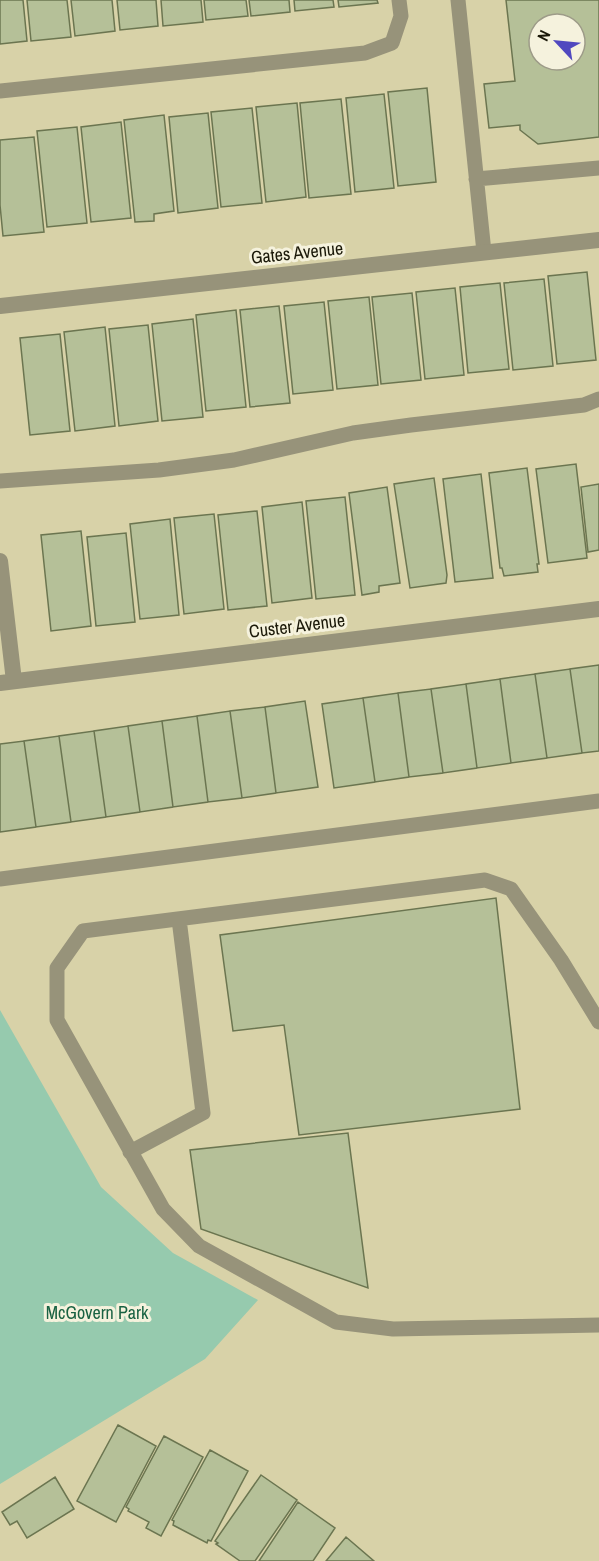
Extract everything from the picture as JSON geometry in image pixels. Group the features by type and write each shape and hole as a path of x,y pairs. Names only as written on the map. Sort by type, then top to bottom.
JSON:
{"street":[{"name":"Gates Avenue","path":"0,306 599,240"},
{"path":"0,561 7,682"},
{"name":"Custer Avenue","path":"7,682 599,609"}],"lane":[{"path":"0,91 365,53 392,43 401,16 399,0"},
{"path":"458,0 484,252"},
{"path":"476,179 599,168"},
{"path":"0,481 159,470 223,462 353,433 411,424 584,405 599,399"},
{"path":"0,879 599,801"},
{"path":"599,1022 561,960 511,890 485,880 82,931 57,968 57,1020 163,1209 199,1246 336,1322 393,1329 599,1325"},
{"path":"130,1152 203,1113 179,919"}],"green space":[{"name":"McGovern Park","path":"0,1010 101,1187 173,1253 258,1300 205,1359 0,1484"}],"building":[{"path":"0,0 23,0 27,41 0,44"},
{"path":"27,0 67,0 71,37 31,41"},
{"path":"71,0 112,0 115,31 75,36"},
{"path":"117,0 156,0 158,26 120,30"},
{"path":"161,0 201,0 203,22 163,26"},
{"path":"204,0 246,0 248,16 206,20"},
{"path":"249,0 289,0 290,12 251,16"},
{"path":"294,0 333,0 334,7 295,11"},
{"path":"338,0 377,0 378,3 339,7"},
{"path":"506,0 599,0 599,137 538,144 520,130 520,125 489,128 484,84 515,81"},
{"path":"427,88 436,182 398,186 388,92"},
{"path":"384,94 394,188 355,192 346,98"},
{"path":"341,99 351,194 309,198 300,103"},
{"path":"297,103 306,197 266,202 256,107"},
{"path":"252,108 262,203 221,207 211,112"},
{"path":"208,113 218,208 178,213 169,117"},
{"path":"164,115 174,211 154,214 154,221 135,222 124,120"},
{"path":"121,122 131,218 91,222 81,127"},
{"path":"77,127 87,223 47,227 37,131"},
{"path":"34,137 44,232 3,236 0,205 0,140"},
{"path":"587,272 596,360 557,364 548,276"},
{"path":"544,279 553,366 513,370 504,283"},
{"path":"500,283 509,369 468,373 460,287"},
{"path":"455,288 464,375 425,379 416,292"},
{"path":"412,293 421,380 381,384 372,297"},
{"path":"369,297 378,385 337,389 328,301"},
{"path":"324,302 333,390 293,394 284,306"},
{"path":"279,306 290,403 250,407 240,310"},
{"path":"236,310 246,407 206,411 196,315"},
{"path":"193,319 203,417 162,421 152,324"},
{"path":"148,325 158,421 119,426 109,329"},
{"path":"105,327 115,426 75,431 64,332"},
{"path":"60,334 70,431 30,435 20,338"},
{"path":"576,464 587,558 548,563 536,469"},
{"path":"527,468 539,564 537,564 538,572 504,576 500,568 489,473"},
{"path":"481,474 493,578 455,582 443,479"},
{"path":"434,478 447,575 446,583 410,588 394,484"},
{"path":"599,484 599,550 588,552 581,487"},
{"path":"387,487 400,583 379,586 379,592 362,595 349,493"},
{"path":"345,497 355,595 316,599 306,501"},
{"path":"302,502 312,598 272,603 262,507"},
{"path":"257,511 267,606 228,610 218,515"},
{"path":"214,514 224,609 184,614 174,518"},
{"path":"170,519 179,615 140,619 130,524"},
{"path":"81,531 91,626 51,631 41,535"},
{"path":"126,533 135,622 96,626 87,537"},
{"path":"599,665 599,751 582,753 570,669"},
{"path":"570,669 582,753 547,758 535,674"},
{"path":"535,674 547,758 511,763 500,679"},
{"path":"500,679 511,763 477,768 466,684"},
{"path":"466,684 477,768 443,773 431,689"},
{"path":"431,689 443,773 409,777 398,693"},
{"path":"398,693 409,777 375,782 363,698"},
{"path":"363,698 375,782 334,788 322,704"},
{"path":"305,701 318,787 276,793 265,707"},
{"path":"265,707 276,793 242,798 230,711"},
{"path":"230,711 242,798 208,802 197,716"},
{"path":"197,716 208,802 173,807 162,721"},
{"path":"162,721 173,807 140,812 128,726"},
{"path":"128,726 140,812 106,817 94,731"},
{"path":"94,731 106,817 71,822 59,736"},
{"path":"59,736 71,822 36,827 24,741"},
{"path":"24,741 36,827 0,832 0,744"},
{"path":"496,898 520,1109 299,1135 284,1025 233,1031 220,935"},
{"path":"348,1133 368,1288 201,1229 190,1150"},
{"path":"118,1425 156,1446 116,1522 77,1501"},
{"path":"164,1436 203,1457 161,1536 146,1528 149,1522 128,1511 126,1507"},
{"path":"210,1450 248,1471 211,1541 208,1540 207,1543 173,1525 172,1520"},
{"path":"261,1475 297,1500 255,1561 240,1561 215,1541"},
{"path":"55,1477 74,1509 27,1538 17,1521 10,1525 2,1512"},
{"path":"298,1502 335,1528 313,1561 259,1561"},
{"path":"346,1537 374,1561 326,1561"}]}
